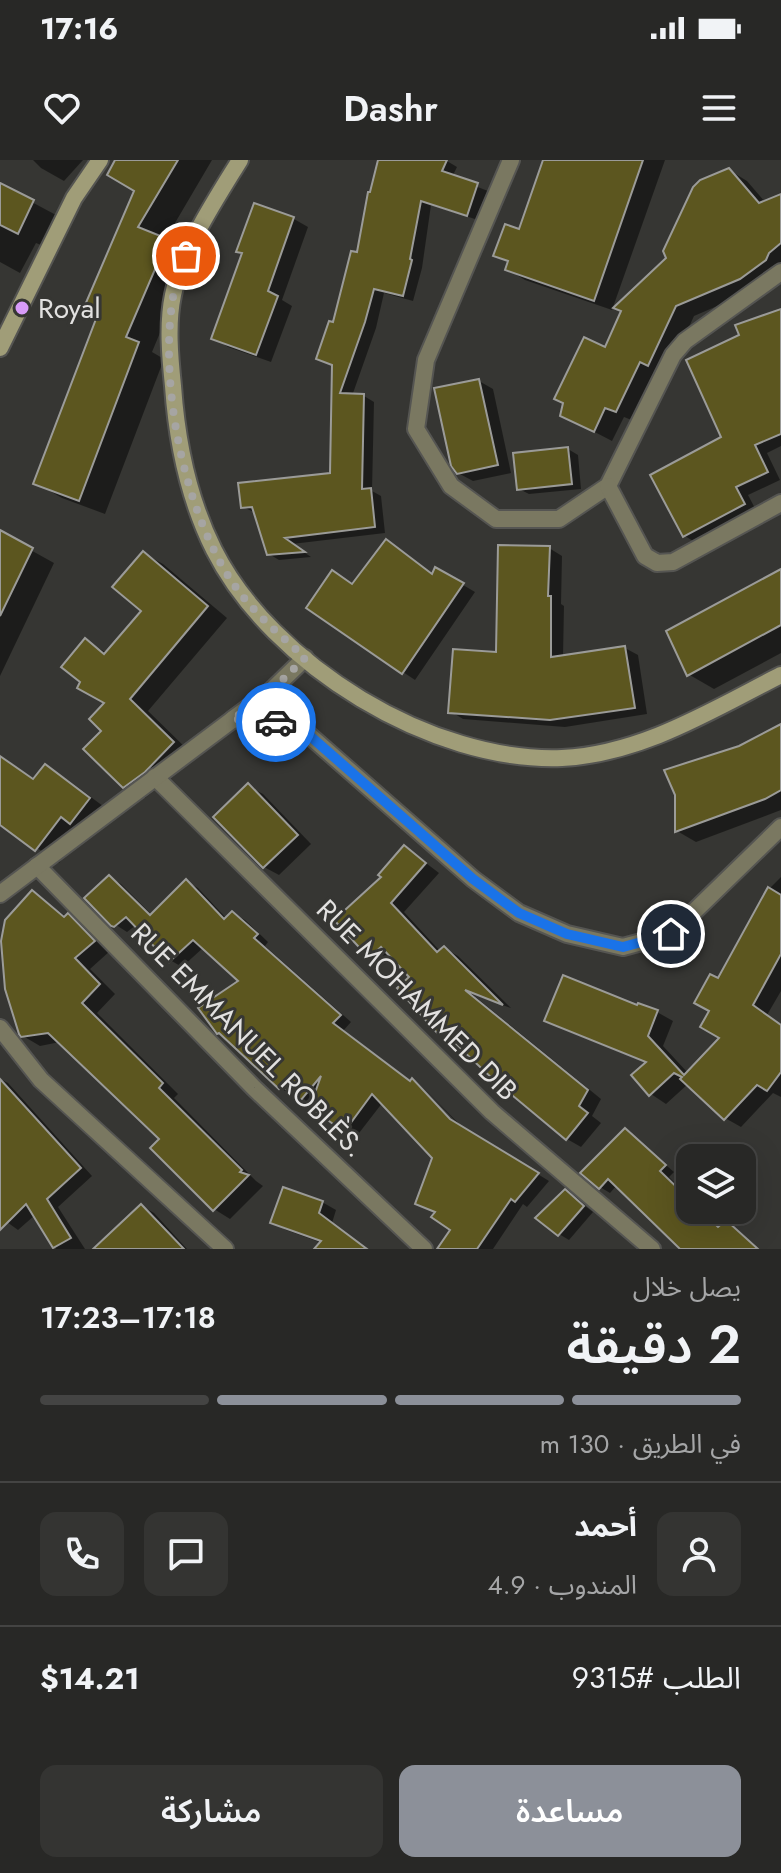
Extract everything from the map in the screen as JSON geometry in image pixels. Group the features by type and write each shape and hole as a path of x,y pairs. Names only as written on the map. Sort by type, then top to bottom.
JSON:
{"main road":[{"path":"2,337 74,198 100,160"},
{"path":"240,160 186,256 173,296 170,358 176,422 186,480 214,550 243,598 305,658 360,699 410,727 511,755 562,758 616,749 664,734 781,675"}],"street":[{"path":"511,160 426,360 416,429 451,486 496,519 559,519 608,486 673,355 685,341 781,272"},
{"path":"608,486 645,556 657,563 673,562 781,503"},
{"path":"0,894 272,690 305,658"},
{"path":"232,720 256,717 301,728 473,879 519,913 567,934 623,947 671,934 781,827"},
{"name":"RUE MOHAMMED DIB","path":"155,777 492,1112 652,1249"},
{"name":"RUE EMMANUEL ROBLÈS.","path":"37,866 254,1088 424,1249"},
{"path":"0,1028 41,1080 225,1249"}],"building":[{"path":"115,160 178,160 138,227 168,239 126,337 139,342 79,501 33,484 99,311 85,305 134,191 107,175"},
{"path":"378,160 447,160 442,171 478,183 467,216 421,201 403,296 374,289 340,393 364,394 362,489 371,488 375,527 285,538 305,552 267,555 252,507 241,508 238,483 330,473 332,365 316,359 329,321 333,322 351,251 357,252 368,192"},
{"path":"543,160 643,160 594,301 505,270 508,261 493,256 505,224 519,229"},
{"path":"729,168 759,203 781,194 781,243 766,260 740,279 676,306 648,366 640,362 616,412 605,408 594,432 560,416 563,403 554,399 584,337 605,347 621,311 613,308 666,258 663,251 693,187 700,180"},
{"path":"0,183 34,200 18,234 0,225"},
{"path":"254,203 294,217 268,291 278,296 256,355 211,339 242,253 236,252"},
{"path":"781,309 781,434 755,445 768,472 736,487 745,504 683,537 650,475 721,437 686,360 739,335 735,325"},
{"path":"479,379 498,465 457,474 451,466 434,388"},
{"path":"568,447 572,484 517,490 513,453"},
{"path":"0,530 33,548 0,616"},
{"path":"386,539 432,574 435,567 464,583 402,674 306,608 332,570 352,584"},
{"path":"498,545 550,546 548,596 551,596 551,657 625,646 635,708 550,720 448,713 453,649 496,652"},
{"path":"143,551 208,606 130,699 174,742 145,772 123,788 83,749 101,731 89,719 104,703 77,688 80,682 61,667 85,638 104,654 141,611 112,587"},
{"path":"781,569 781,625 687,676 666,631"},
{"path":"781,724 781,790 765,799 675,832 675,795 664,770 739,746"},
{"path":"0,756 33,779 45,764 90,798 70,824 61,817 35,851 0,825"},
{"path":"248,783 298,835 263,868 213,817"},
{"path":"404,845 426,863 391,903 437,952 444,946 503,1005 465,990 588,1090 579,1106 588,1113 566,1140 495,1081 442,1031 438,1034 397,988 409,977 381,947 369,958 334,920 381,877 378,875"},
{"path":"109,875 150,915 186,879 224,919 232,911 258,934 254,938 341,1015 333,1023 410,1081 412,1078 450,1119 539,1173 515,1202 511,1199 477,1249 437,1249 450,1230 431,1217 435,1212 415,1204 432,1158 372,1094 344,1132 310,1107 321,1076 301,1100 282,1086 279,1089 217,1034 198,1008 238,981 193,940 169,962 126,917 114,927 111,926 84,898"},
{"path":"768,887 781,895 781,954 753,1005 781,1025 781,1072 767,1091 757,1085 724,1120 680,1079 682,1077 674,1073 649,1096 631,1075 646,1062 544,1021 563,975 637,1005 658,1010 648,1036 684,1075 719,1038 700,1027 709,1011 694,1003 710,974 718,978"},
{"path":"32,890 64,917 68,913 95,941 75,958 100,984 82,1003 163,1083 159,1088 242,1170 240,1172 249,1175 213,1211 150,1148 159,1139 48,1033 21,1037 19,1034 5,989 1,941 5,920"},
{"path":"0,1079 81,1168 47,1199 71,1238 53,1248 26,1204 0,1230"},
{"path":"625,1128 666,1165 660,1171 676,1186 676,1224 715,1224 718,1227 730,1224 758,1249 680,1249 608,1179 599,1189 580,1173"},
{"path":"283,1187 323,1201 319,1213 367,1249 314,1249 321,1241 270,1223"},
{"path":"565,1189 584,1206 558,1236 535,1218"},
{"path":"141,1204 184,1249 93,1249"}],"way so far":[{"path":"186,256 173,296 170,358 186,480 214,550 243,598 305,658 272,690 232,720 256,717 276,722"}],"place":[{"name":"Royal","path":"22,308"}],"route":[{"path":"276,722 301,728 473,879 519,913 567,934 623,947 671,934"}]}
